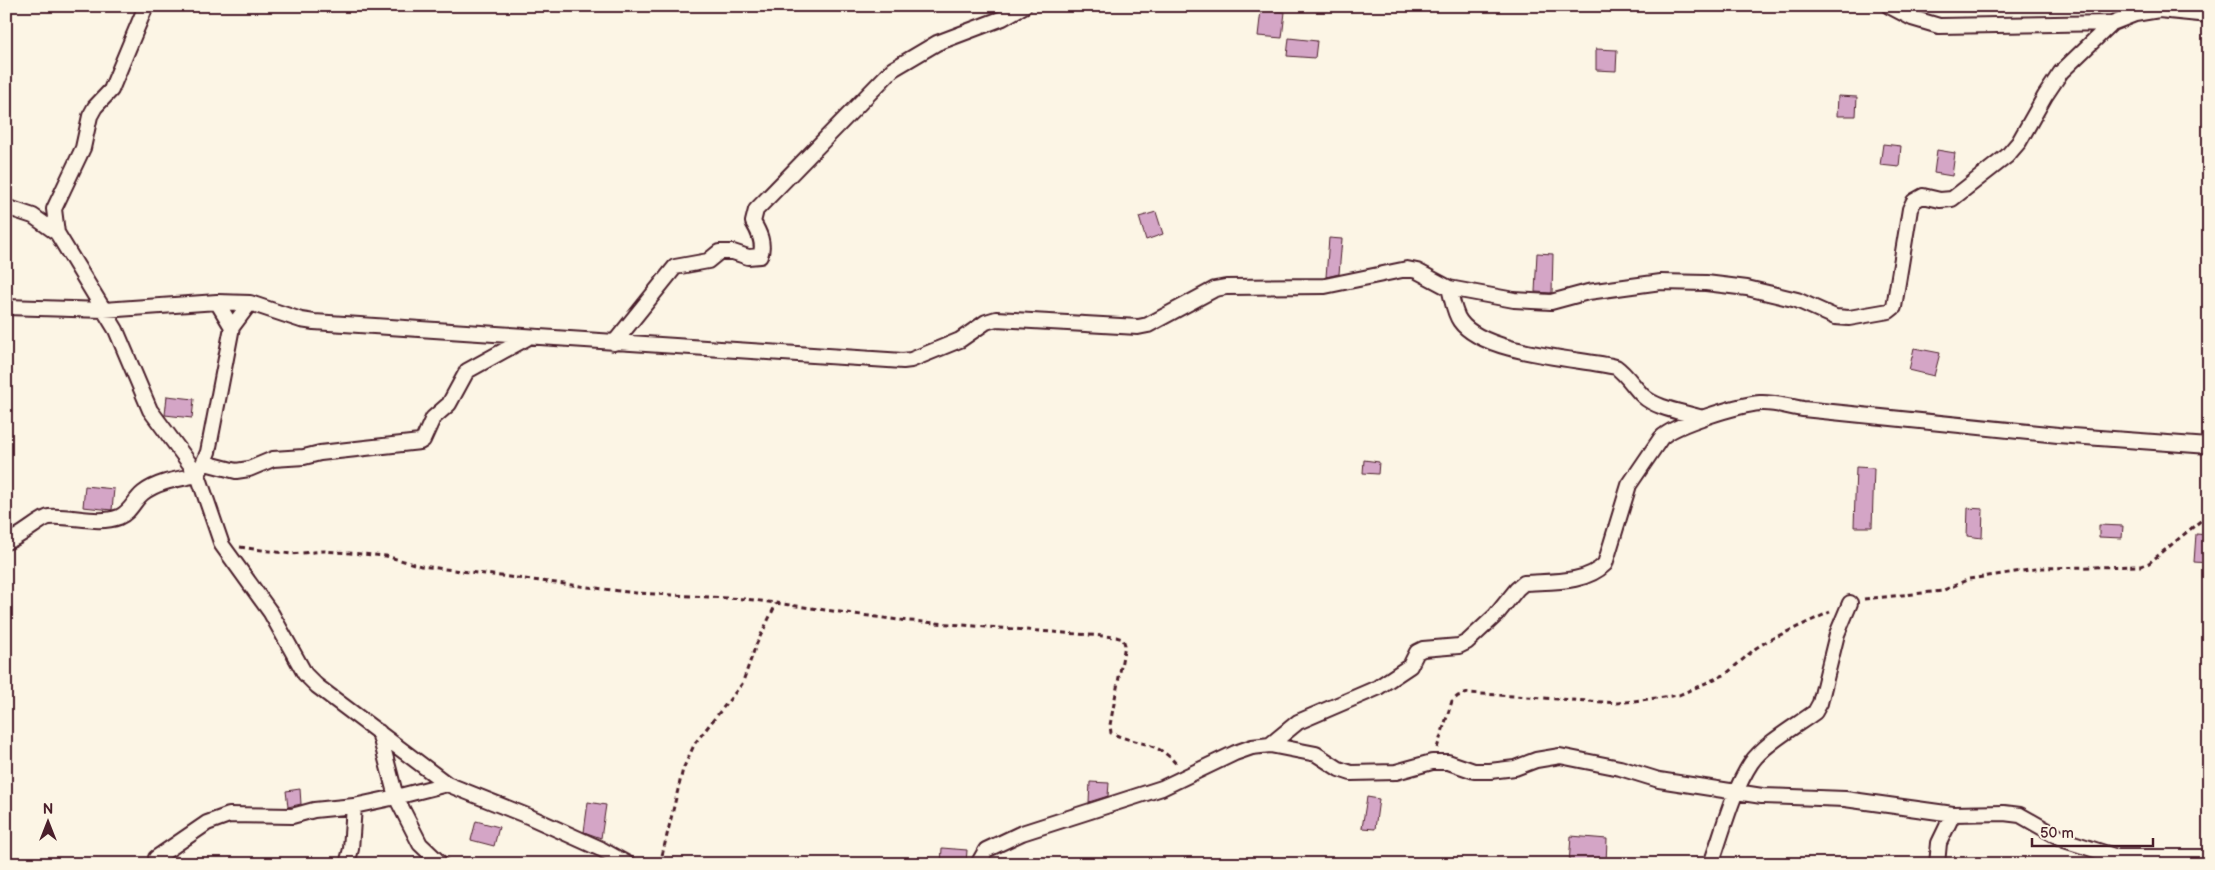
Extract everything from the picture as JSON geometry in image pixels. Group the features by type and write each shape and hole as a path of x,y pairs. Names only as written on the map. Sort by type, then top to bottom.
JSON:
{"street":[{"path":"146,6 140,16 111,90 95,106 90,116 83,148 54,209 57,232 116,330 150,410 201,469 222,546 272,613 305,674 317,686 447,784 592,845 628,864"},
{"path":"614,343 675,267 708,261 719,252 733,252 748,257 760,256 762,245 758,230 753,222 756,210 893,69 937,43 1002,18 1024,6"},
{"path":"1889,6 1912,18 1939,26 2112,23 2135,14 2159,10 2209,15"},
{"path":"6,307 104,310 217,302 250,304 301,320 614,343 911,360 960,340 986,322 996,319 1138,327 1148,325 1214,290 1226,287 1325,286 1407,269 1417,271 1449,288 1514,300 1551,302 1588,292 1660,282 1706,283 1747,288 1797,300 1835,317 1849,318 1890,311 1894,307 1910,209 1914,201 1923,196 1940,200 1952,199 2007,156 2019,142 2061,72 2112,23"},
{"path":"6,206 33,216 57,232"},
{"path":"33,216 54,209"},
{"path":"1449,288 1459,320 1470,332 1484,341 1530,352 1616,367 1626,374 1643,396 1655,403 1703,418"},
{"path":"217,302 232,327"},
{"path":"201,469 232,327 250,304"},
{"path":"6,542 17,538 47,517 108,519 118,517 127,513 142,494 154,486 201,469 236,471 249,469 283,457 304,457 320,452 420,442 425,437 433,418 449,404 467,371 528,337"},
{"path":"978,864 986,850 1022,833 1162,788 1235,753 1270,744 1298,722 1376,688 1410,666 1417,652 1423,649 1459,646 1467,642 1524,583 1586,577 1597,572 1605,564 1629,485 1668,431 1682,424 1759,403 2058,435 2209,446"},
{"path":"1711,864 1738,791 1751,763 1760,753 1815,712 1836,634 1850,603"},
{"path":"379,732 396,797 420,844 441,864"},
{"path":"1270,744 1316,754 1339,769 1351,773 1396,772 1432,762 1448,762 1474,771 1490,771 1516,768 1536,760 1560,756 1620,768 1660,780 1762,796 1845,798 1953,814 2004,813 2020,815 2064,840 2114,860 2209,857"},
{"path":"152,862 207,823 229,815 292,816 314,810 354,806 447,784"},
{"path":"347,864 351,849 354,806"},
{"path":"1937,864 1939,843 1953,814"}],"path":[{"path":"1432,762 1452,701 1458,696 1468,694 1618,703 1679,695 1726,674 1756,648 1769,640 1850,603 1870,598 1942,591 1969,578 2042,568 2141,566 2149,563 2209,514"},
{"path":"222,546 258,548 291,554 324,551 386,556 421,566 668,596 678,594 776,604 898,620 1116,637 1123,640 1125,645 1110,725 1111,733 1158,747 1168,754 1186,776"},
{"path":"660,864 683,769 695,743 742,684 756,645 776,604"}],"building":[{"path":"1261,10 1285,12 1282,38 1258,36"},
{"path":"1289,38 1317,41 1315,58 1287,56"},
{"path":"1596,49 1617,50 1616,71 1596,70"},
{"path":"1838,96 1857,97 1856,116 1837,116"},
{"path":"1883,144 1901,146 1899,167 1880,165"},
{"path":"1937,150 1955,153 1952,176 1934,173"},
{"path":"1156,212 1163,234 1146,240 1139,217"},
{"path":"1329,238 1342,239 1339,274 1326,277"},
{"path":"1537,253 1553,254 1552,293 1535,292"},
{"path":"1914,348 1940,353 1934,376 1909,370"},
{"path":"167,396 194,399 192,418 165,415"},
{"path":"1364,460 1379,462 1378,474 1363,473"},
{"path":"1856,467 1874,468 1872,527 1854,527"},
{"path":"85,486 114,489 112,510 83,507"},
{"path":"1968,508 1983,509 1982,538 1967,536"},
{"path":"2099,525 2123,526 2122,538 2099,537"},
{"path":"2196,534 2209,535 2209,563 2194,562"},
{"path":"1090,782 1109,783 1108,796 1089,802"},
{"path":"300,789 301,804 288,807 286,791"},
{"path":"1367,797 1379,799 1375,829 1362,828"},
{"path":"588,802 606,805 601,838 584,832"},
{"path":"476,821 499,827 494,846 471,840"},
{"path":"1571,836 1607,839 1606,864 1569,864"},
{"path":"942,848 967,850 966,864 941,864"}]}
